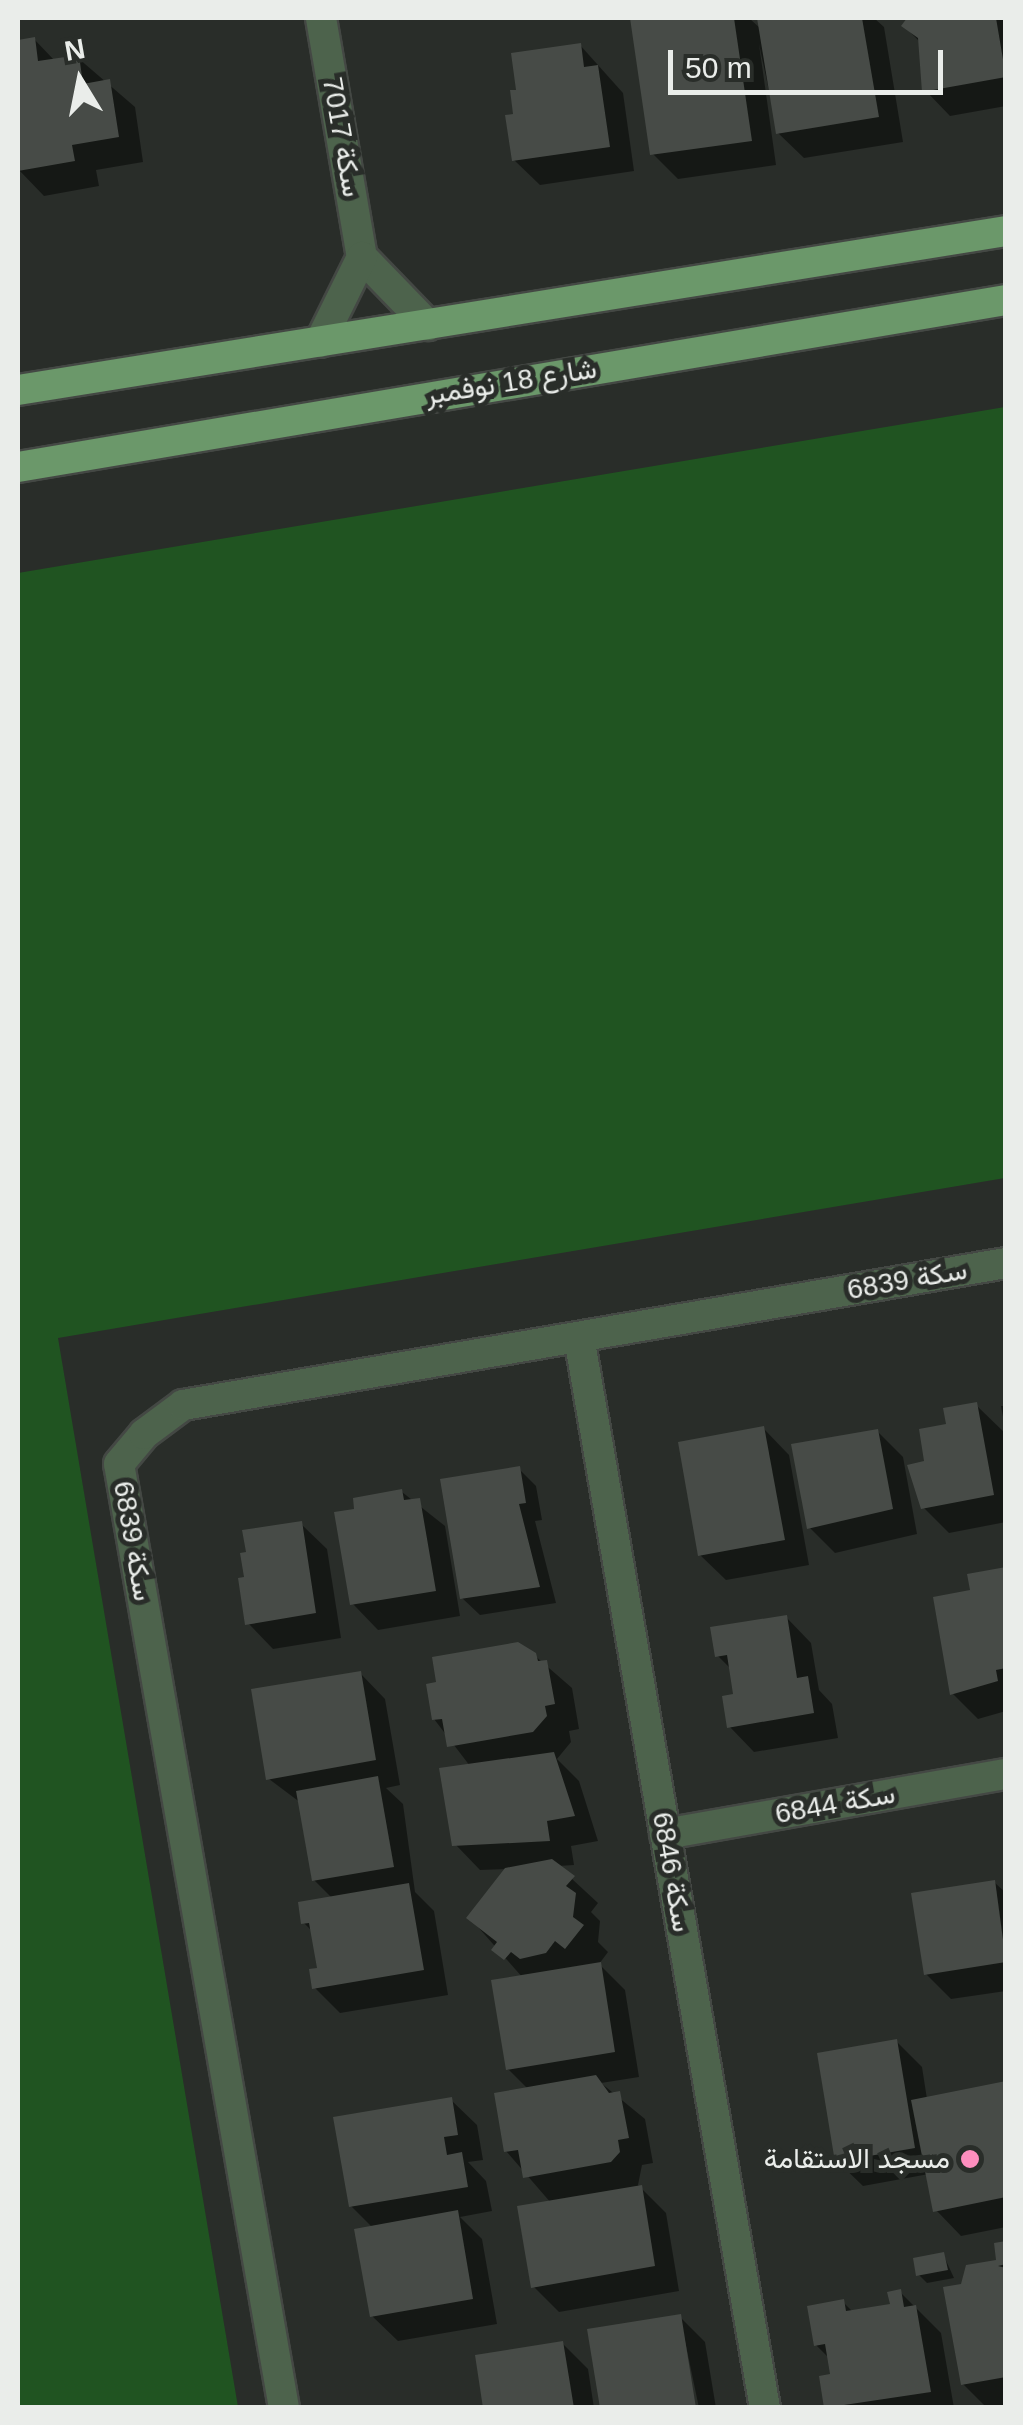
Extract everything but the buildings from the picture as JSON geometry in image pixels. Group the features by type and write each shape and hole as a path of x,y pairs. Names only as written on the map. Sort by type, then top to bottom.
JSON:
{"main road":[{"path":"18,390 1006,231"},
{"name":"شارع 18 نوفمبر","path":"18,466 1006,300"}],"street":[{"name":"سكة 7017","path":"321,18 362,258"},
{"path":"320,342 362,258 428,325"},
{"name":"سكة 6839","path":"284,2408 120,1464 144,1434 183,1405 1006,1263"},
{"name":"سكة 6846","path":"580,1336 764,2408"},
{"name":"سكة 6844","path":"665,1834 1006,1774"}],"green space":[{"path":"1005,407 1005,1178 58,1338 238,2407 18,2407 18,573"}],"place":[{"name":"مسجد الاستقامة","path":"970,2159"}]}
